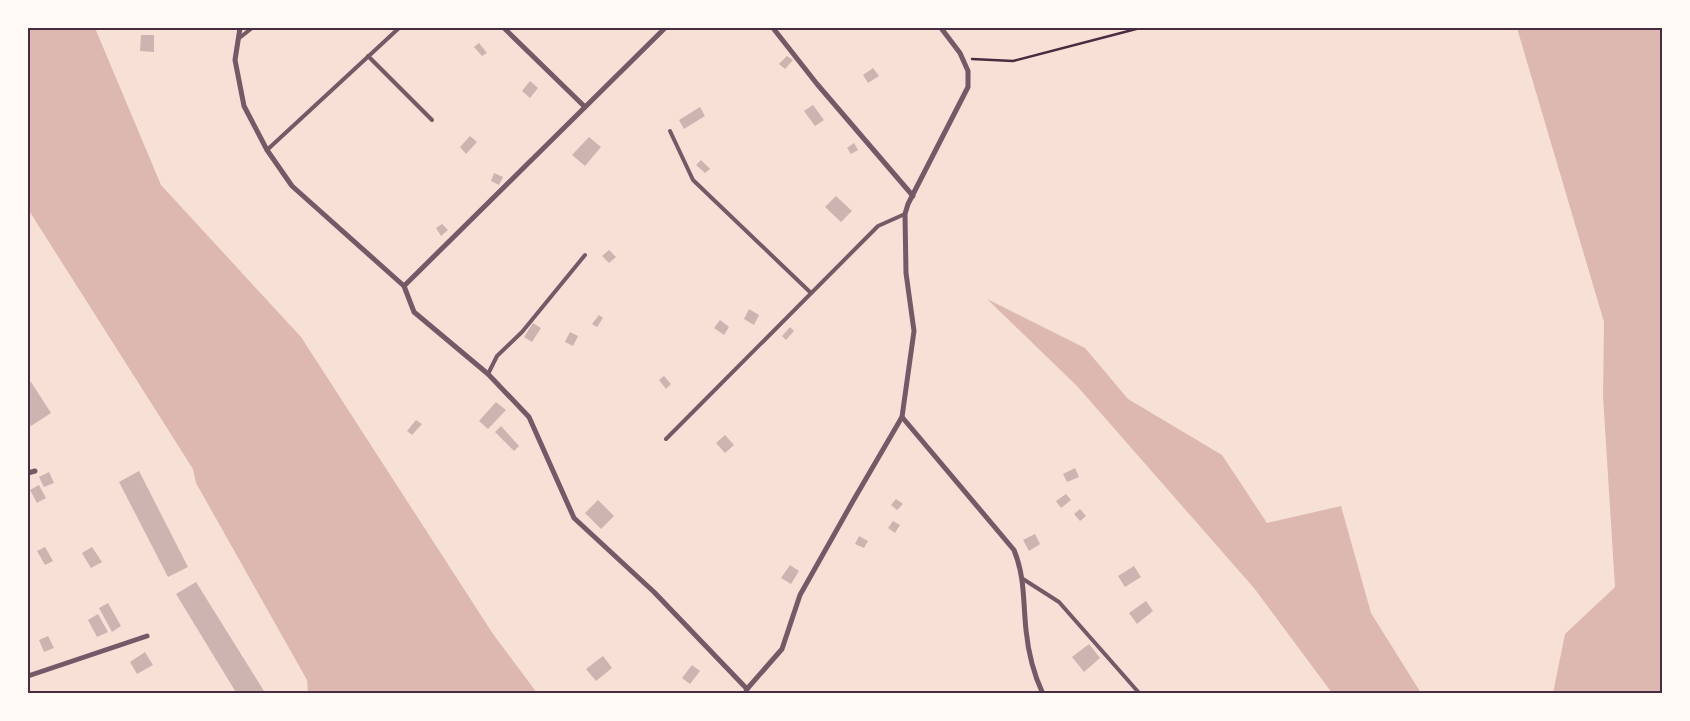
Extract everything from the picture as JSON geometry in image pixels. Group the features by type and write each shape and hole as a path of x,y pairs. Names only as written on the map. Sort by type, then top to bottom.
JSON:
{"street":[{"path":"240,28 235,60 244,106 268,150 292,186 404,286 414,312 488,374 529,416 574,518 654,592 746,691 782,649 800,595 852,501 902,417 914,331 906,273 905,214 968,87 968,71 963,59 941,28"},
{"path":"504,28 585,107"},
{"path":"404,286 666,28"},
{"path":"773,28 817,84 913,196"},
{"path":"902,417 1014,550 1023,579 1026,632 1038,683 1043,694"},
{"path":"28,473 35,471"},
{"path":"28,676 147,636"}],"lane":[{"path":"238,39 252,28"},
{"path":"268,150 399,28"},
{"path":"368,56 432,120"},
{"path":"670,131 693,180 811,293"},
{"path":"666,439 878,226 905,214"},
{"path":"488,374 497,356 522,332 585,255"},
{"path":"1023,579 1060,602 1140,694"}],"path":[{"path":"963,59 1013,61 1140,28"}],"shaded area":[{"path":"28,28 95,28 161,185 301,337 493,634 537,693 308,693 307,680 196,483 193,469 28,209"},
{"path":"1517,28 1662,28 1662,693 1553,693 1565,634 1615,587 1603,396 1604,322"},
{"path":"987,299 1085,348 1128,399 1222,455 1267,523 1341,506 1371,613 1421,693 1332,693 1254,588 1077,386"}],"building":[{"path":"141,35 154,35 154,52 140,51"},
{"path":"479,43 487,53 482,56 474,47"},
{"path":"787,56 793,60 785,69 779,64"},
{"path":"873,68 879,76 868,83 863,75"},
{"path":"530,81 538,88 530,98 522,91"},
{"path":"813,105 824,120 815,126 804,111"},
{"path":"700,107 705,116 684,129 679,120"},
{"path":"470,136 477,142 466,154 460,147"},
{"path":"589,137 601,147 585,166 572,155"},
{"path":"854,143 858,150 851,154 847,148"},
{"path":"701,160 710,169 705,173 696,165"},
{"path":"494,173 503,177 499,185 491,181"},
{"path":"836,196 852,211 841,222 825,207"},
{"path":"442,224 448,230 441,236 436,228"},
{"path":"609,250 616,257 609,263 602,256"},
{"path":"749,309 759,315 754,325 744,319"},
{"path":"599,315 603,318 597,327 592,324"},
{"path":"720,320 729,327 724,335 714,328"},
{"path":"533,323 541,328 532,342 524,337"},
{"path":"790,327 794,331 786,340 782,336"},
{"path":"570,332 578,336 573,346 565,342"},
{"path":"664,376 671,384 666,389 659,380"},
{"path":"31,382 51,413 31,426 28,420 28,384"},
{"path":"496,402 506,410 488,429 479,421"},
{"path":"416,420 422,424 412,435 407,431"},
{"path":"501,426 519,446 514,451 495,432"},
{"path":"725,435 734,445 725,453 716,443"},
{"path":"1075,468 1079,477 1067,482 1063,474"},
{"path":"139,471 188,567 168,577 119,482"},
{"path":"49,472 54,483 44,487 39,477"},
{"path":"39,485 46,498 37,503 30,490"},
{"path":"1066,494 1071,500 1061,508 1056,501"},
{"path":"896,499 903,504 897,510 891,505"},
{"path":"598,500 614,516 601,529 585,513"},
{"path":"1080,509 1086,516 1080,521 1074,514"},
{"path":"893,521 900,525 895,533 888,528"},
{"path":"1035,534 1040,544 1029,551 1023,540"},
{"path":"859,536 868,541 864,548 855,544"},
{"path":"45,547 53,561 45,565 37,551"},
{"path":"92,547 102,562 91,568 82,553"},
{"path":"790,565 799,571 791,584 781,578"},
{"path":"1134,566 1141,577 1125,587 1118,576"},
{"path":"196,582 264,691 261,694 237,694 176,594"},
{"path":"1146,601 1153,611 1137,624 1129,613"},
{"path":"108,603 121,626 112,632 99,608"},
{"path":"98,614 108,632 97,637 88,620"},
{"path":"48,636 54,648 44,652 39,640"},
{"path":"1089,644 1100,658 1084,672 1072,657"},
{"path":"145,652 153,665 137,674 130,662"},
{"path":"603,656 612,668 596,681 586,669"},
{"path":"692,665 700,671 690,684 682,678"}]}
